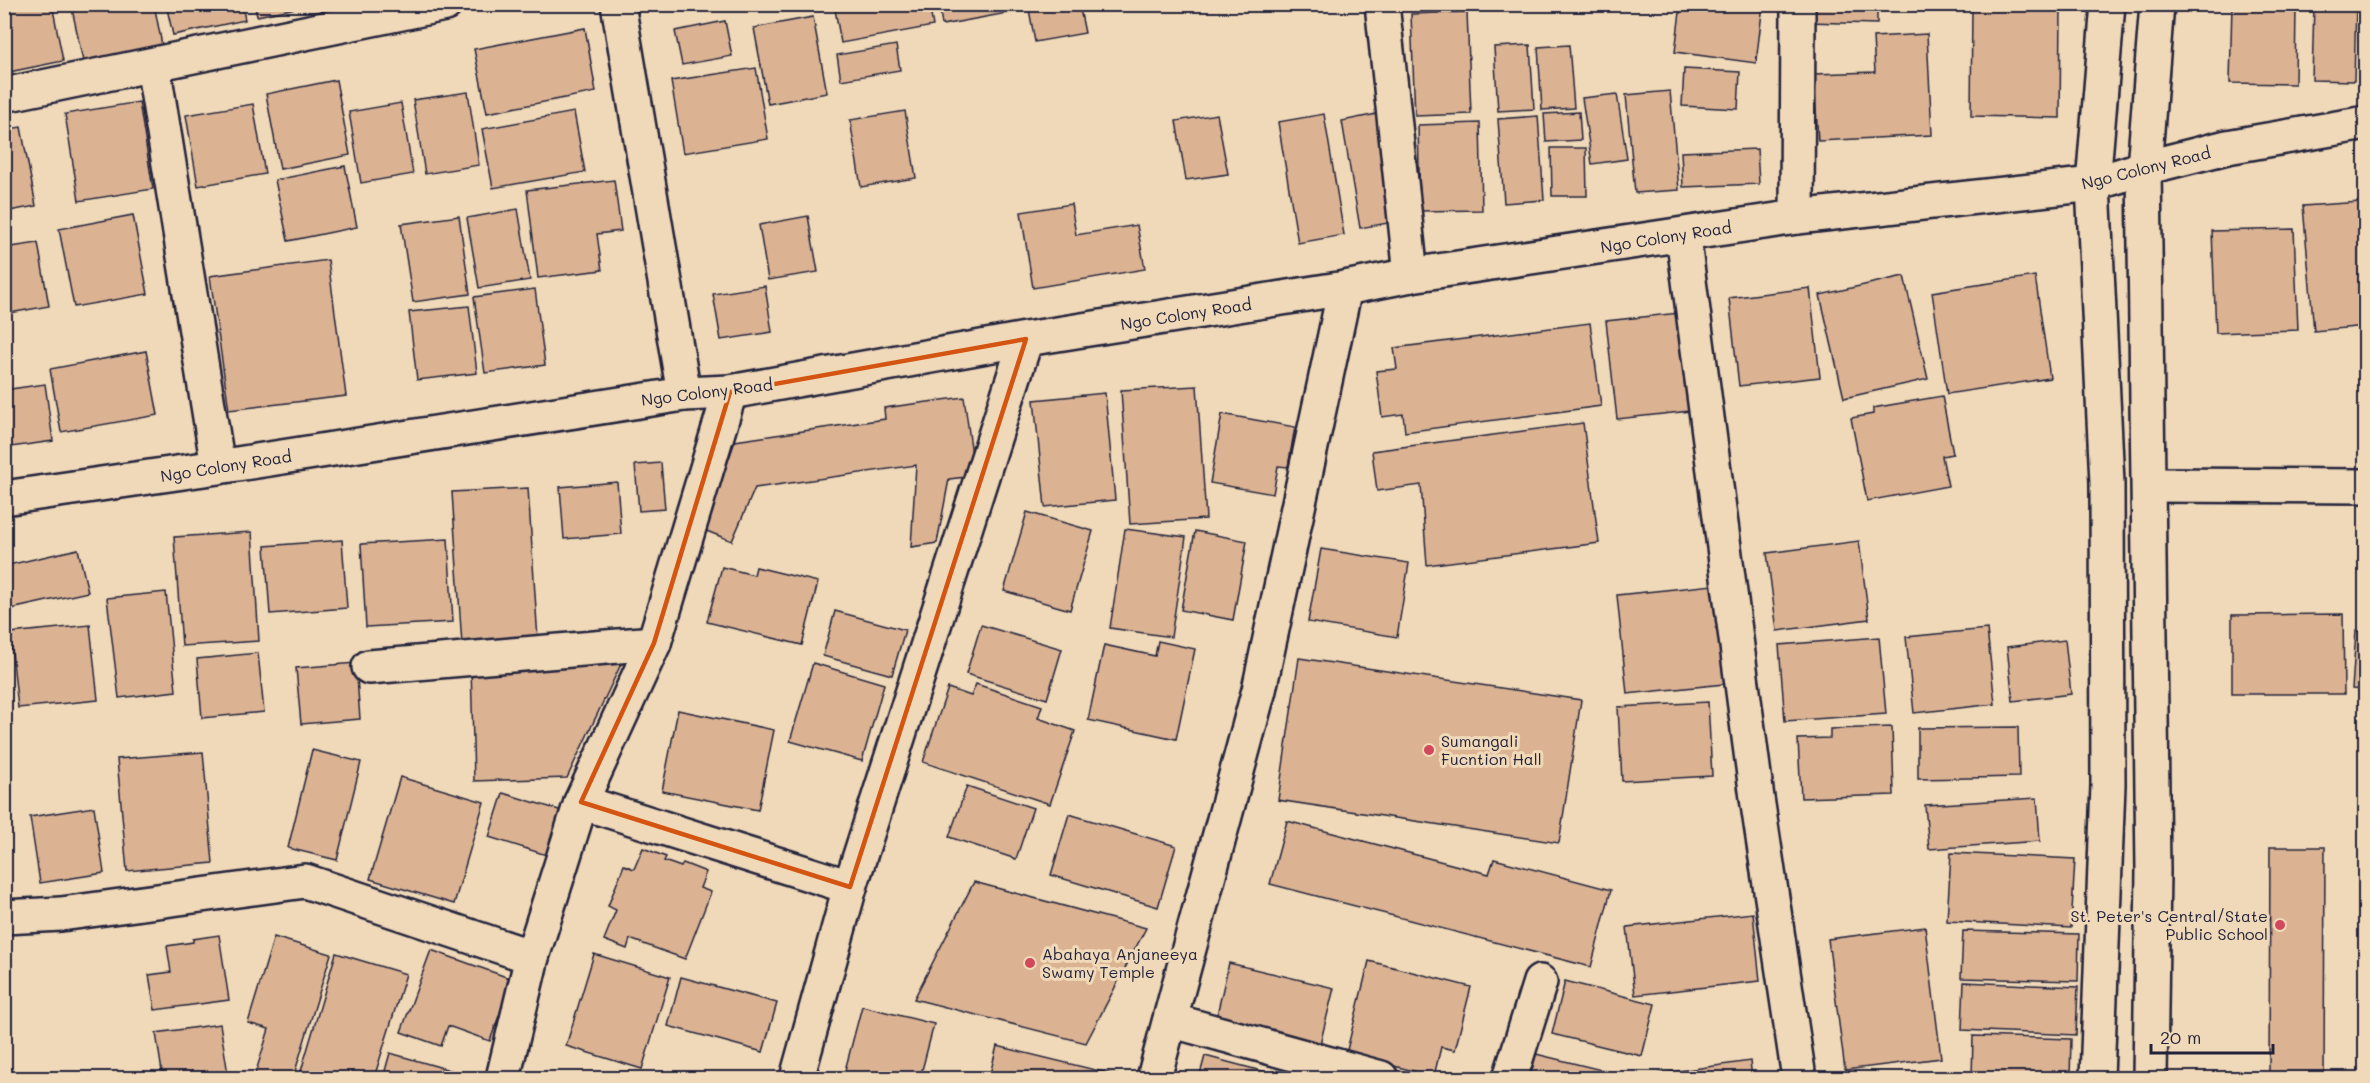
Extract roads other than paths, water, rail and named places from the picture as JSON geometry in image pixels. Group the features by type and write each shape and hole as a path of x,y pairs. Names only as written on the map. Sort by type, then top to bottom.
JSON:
{"street":[{"path":"4,95 445,4"},
{"path":"618,4 684,394"},
{"path":"1382,4 1410,275"},
{"path":"1797,217 1798,4"},
{"path":"2097,1078 2108,785 2107,483 2093,184 2108,4"},
{"path":"2150,1078 2153,870 2150,485 2144,168 2157,4"},
{"path":"153,65 218,467"},
{"name":"Ngo Colony Road","path":"4,498 684,394 730,392 1026,339 1345,288 1410,275 1797,217 2093,184 2144,168 2227,147 2366,123"},
{"path":"1683,235 1755,787 1799,1078"},
{"path":"1154,1078 1259,690 1345,288"},
{"path":"797,1078 850,887 1026,339"},
{"path":"503,1078 532,957 581,802 654,643 730,392"},
{"path":"2150,485 2366,486"},
{"path":"369,668 654,643"},
{"path":"581,802 850,887"},
{"path":"4,916 62,914 306,882 532,957"},
{"path":"1510,1078 1540,982"},
{"path":"1170,1020 1381,1078"}],"place":[{"name":"Sumangali Fucntion Hall","path":"1429,750"},
{"name":"St. Peter's Central/State Public School","path":"2280,925"},
{"name":"Abahaya Anjaneeya Swamy Temple","path":"1030,963"}]}
